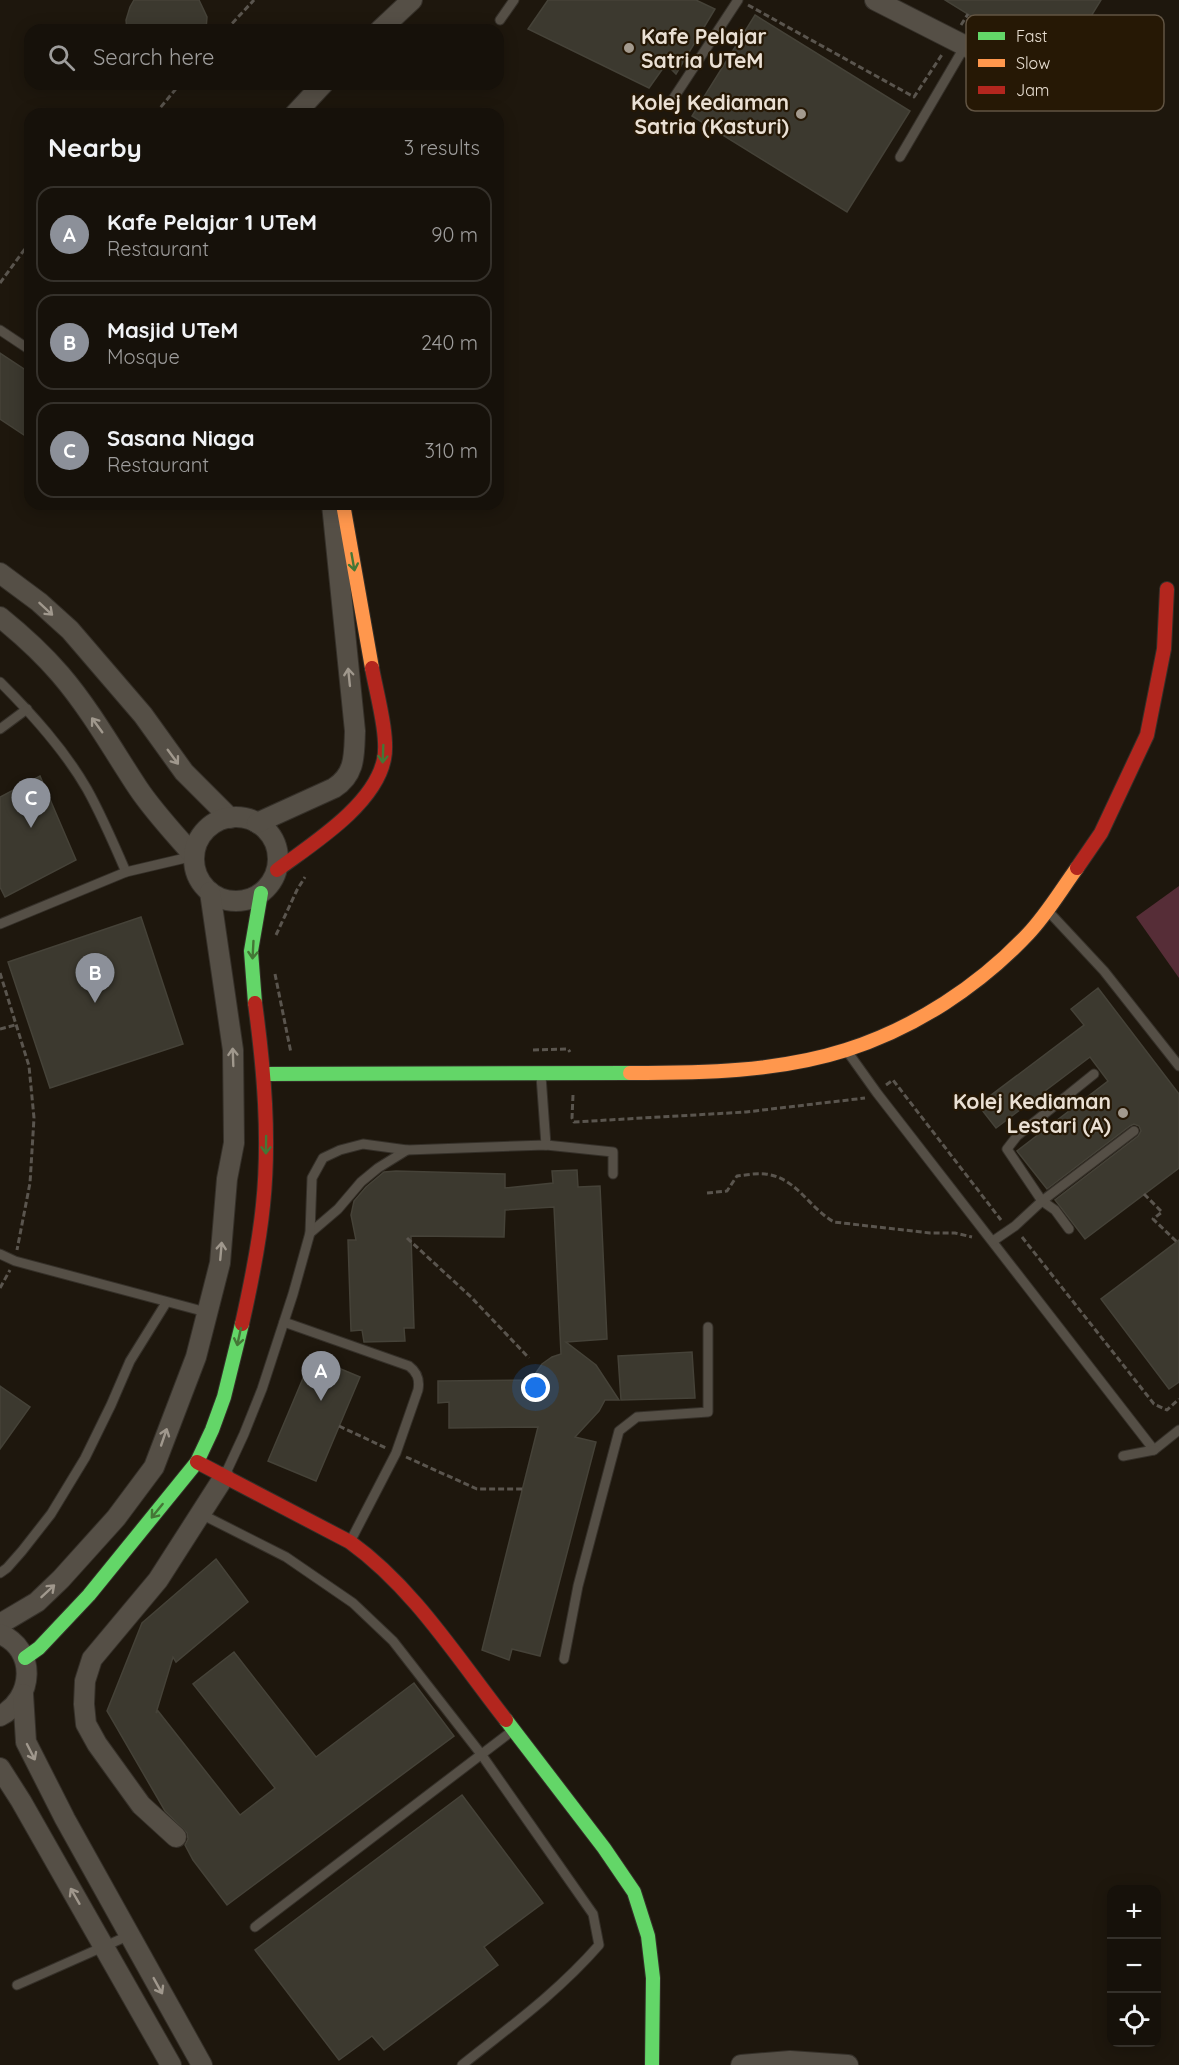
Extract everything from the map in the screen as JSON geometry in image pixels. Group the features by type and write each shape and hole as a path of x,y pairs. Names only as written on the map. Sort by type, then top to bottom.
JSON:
{"street":[{"path":"386,24 412,0"},
{"path":"875,0 966,47"},
{"path":"301,108 317,90"},
{"path":"257,823 334,788 345,781 354,763 355,731 333,510"},
{"path":"277,870 346,815 375,785 385,760 384,737 344,510"},
{"path":"0,573 39,602 70,630 143,715 184,772 230,818"},
{"path":"264,1074 687,1073 744,1069 804,1060 846,1050 898,1030 949,1001 990,969 1028,934 1048,910 1101,834 1147,735 1164,649 1167,589"},
{"path":"0,617 24,637 60,674 140,790 174,834 194,855"},
{"path":"230,818 244,818 268,831 275,843 278,856 277,870 271,883 261,893 249,899 236,901 222,899 210,892 200,882 195,869 194,855 198,842 217,822 230,818"},
{"path":"0,1624 37,1602 61,1579 116,1518 154,1467 196,1357 220,1263 227,1179 234,1143 233,1050 210,892"},
{"path":"25,1658 39,1648 89,1595 197,1462 220,1412 235,1356 256,1254 265,1187 264,1074 251,950 261,893"},
{"path":"197,1462 350,1542 368,1555 409,1594 604,1848 634,1892 648,1936 653,1978 652,2065"},
{"path":"176,1837 141,1804 97,1744 86,1725 85,1681 92,1659 111,1640 158,1580 224,1477"},
{"path":"0,1634 16,1644 25,1658 28,1670 23,1694 16,1704 0,1716"},
{"path":"23,1694 26,1742 65,1819 202,2065"},
{"path":"0,1768 171,2065"},
{"path":"741,2065 790,2061 848,2065"}],"lane":[{"path":"500,20 514,0"},
{"path":"671,102 738,0"},
{"path":"900,157 958,43"},
{"path":"0,330 24,346"},
{"path":"0,682 27,709 62,752 86,788 126,872"},
{"path":"0,729 27,709"},
{"path":"0,924 126,872 194,855"},
{"path":"1048,910 1104,971 1179,1066"},
{"path":"846,1050 1154,1450"},
{"path":"541,1073 546,1145"},
{"path":"1069,1229 1055,1210 1042,1201 1007,1149 1017,1136 1094,1074"},
{"path":"993,1241 1134,1131"},
{"path":"224,1477 244,1434 284,1322 310,1233 312,1178 324,1158 340,1150 363,1144 407,1149 546,1145 613,1152 612,1174"},
{"path":"310,1233 338,1209 361,1182 407,1149"},
{"path":"0,1254 15,1261 206,1312"},
{"path":"0,1573 22,1551 51,1514 85,1458 130,1360 166,1303"},
{"path":"284,1322 409,1366 414,1370 419,1382 396,1453 350,1542"},
{"path":"564,1659 578,1586 619,1431 637,1417 708,1412 708,1327"},
{"path":"1123,1456 1154,1450 1179,1430"},
{"path":"201,1514 286,1557 353,1604 393,1641 481,1754 593,1914 599,1945 559,1987 462,2065"},
{"path":"255,1927 514,1730"},
{"path":"17,1985 130,1935"}],"path":[{"path":"232,24 254,0"},
{"path":"738,0 914,97 958,43 966,20"},
{"path":"160,108 175,90"},
{"path":"0,283 24,250"},
{"path":"0,973 29,1066 34,1118 30,1183 15,1261 0,1288"},
{"path":"0,1029 15,1025"},
{"path":"707,1192 727,1191 737,1176 766,1174 785,1180 803,1194 820,1214 834,1222 930,1233 955,1233 993,1241"},
{"path":"1144,1194 1162,1212 1154,1219 1177,1242"},
{"path":"1019,1234 1154,1404 1167,1410 1179,1399"},
{"path":"408,1238 471,1297 529,1358"},
{"path":"339,1426 477,1489 522,1489"}],"shaded area":[{"path":"1179,886 1179,978 1136,917"}],"building":[{"path":"134,0 199,0 207,17 206,24 126,24"},
{"name":"Kafe Pelajar Satria UTeM","path":"548,0 696,0 715,9 676,74 666,64 649,88 528,29"},
{"path":"945,0 1101,0 1092,15 969,15"},
{"name":"Kolej Kediaman Satria (Kasturi)","path":"755,15 910,111 847,212 692,116"},
{"path":"0,353 24,369 24,435 0,419"},
{"path":"40,776 76,860 5,897 0,887 0,797"},
{"path":"141,917 183,1044 50,1088 8,962"},
{"name":"Kolej Kediaman Lestari (A)","path":"1098,988 1179,1094 1179,1168 1085,1239 1055,1200 1138,1136 1141,1131 1139,1126 1134,1124 1130,1126 1047,1189 1017,1151 1108,1081 1090,1057 996,1128 978,1105 1084,1025 1071,1009"},
{"path":"577,1170 578,1187 600,1186 607,1339 566,1342 596,1365 619,1400 605,1400 599,1411 575,1437 596,1442 540,1656 512,1649 509,1660 482,1650 538,1427 449,1428 449,1402 438,1403 438,1381 531,1380 542,1364 561,1354 554,1207 505,1210 504,1237 411,1236 414,1328 404,1328 405,1341 364,1342 362,1330 351,1331 348,1240 356,1240 351,1215 354,1201 384,1172 505,1174 505,1188 553,1183 552,1171"},
{"path":"1179,1240 1179,1382 1169,1389 1101,1299"},
{"path":"692,1352 695,1398 621,1400 618,1356"},
{"path":"312,1357 360,1377 316,1481 268,1461"},
{"path":"0,1386 30,1407 0,1449"},
{"path":"216,1559 248,1602 176,1662 173,1657 156,1713 158,1711 240,1815 275,1788 193,1684 234,1652 316,1757 414,1683 454,1736 227,1905 193,1860 185,1845 188,1839 187,1833 165,1811 107,1711 142,1623"},
{"path":"462,1795 543,1903 484,1947 498,1965 384,2050 372,2036 339,2060 255,1950"}],"traffic: fast":[{"path":"255,1003 251,951 261,893"},
{"path":"264,1074 630,1073"},
{"path":"25,1658 39,1648 89,1595 197,1462 224,1397 242,1324"},
{"path":"506,1720 604,1848 634,1892 648,1936 653,1978 652,2065"}],"traffic: slow":[{"path":"344,510 372,668"},
{"path":"630,1073 712,1072 793,1063 846,1050 897,1030 944,1003 989,971 1028,934 1077,868"}],"traffic: jam":[{"path":"1077,868 1101,833 1147,735 1164,649 1167,589"},
{"path":"277,870 340,822 368,792 378,776 384,759 385,739 372,668"},
{"path":"242,1324 257,1250 265,1180 265,1104 255,1003"},
{"path":"197,1462 350,1542 373,1560 415,1602 506,1720"}],"place":[{"name":"Kafe Pelajar Satria UTeM","path":"629,48"},
{"name":"Kolej Kediaman Satria (Kasturi)","path":"801,114"},
{"name":"Sasana Niaga","path":"31,828"},
{"name":"Masjid UTeM","path":"95,1003"},
{"name":"Kolej Kediaman Lestari (A)","path":"1123,1113"},
{"name":"Kafe Pelajar 1 UTeM","path":"321,1401"}]}
